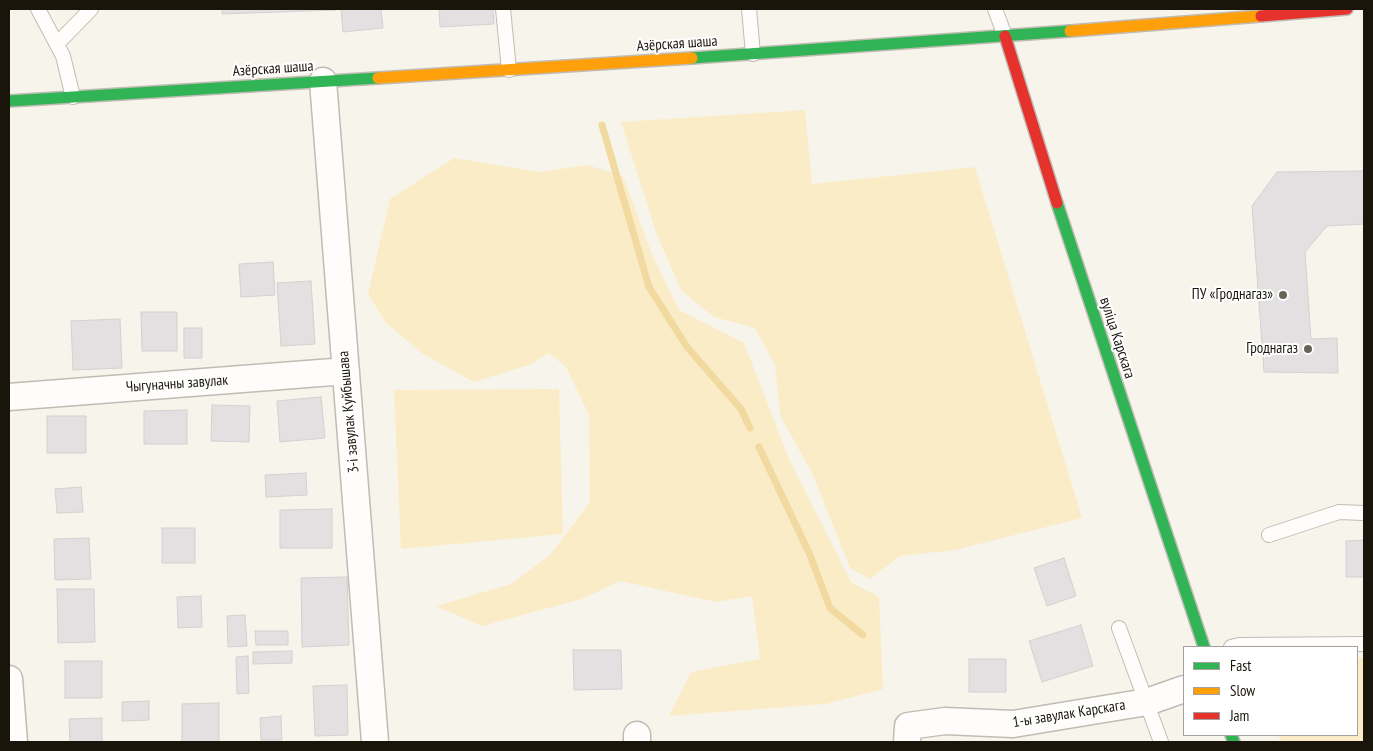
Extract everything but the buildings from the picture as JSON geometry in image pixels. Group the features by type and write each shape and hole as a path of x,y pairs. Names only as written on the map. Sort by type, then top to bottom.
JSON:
{"main road":[{"name":"Азёрская шаша","path":"9,101 753,54 1005,36 1254,12 1273,14 1347,9"},
{"name":"вуліца Карскага","path":"1005,36 1028,114 1204,646"}],"street":[{"name":"3-і завулак Куйбышава","path":"323,81 375,742"},
{"name":"Чыгуначны завулак","path":"9,397 346,371"},
{"path":"9,680 14,742"},
{"name":"1-ы завулак Карскага","path":"907,742 908,726 945,721 1014,724 1148,702 1183,689"}],"lane":[{"path":"38,9 63,56 73,97"},
{"path":"57,44 91,9"},
{"path":"503,9 508,70"},
{"path":"750,9 753,54"},
{"path":"995,9 1005,36"},
{"path":"1269,535 1339,512 1364,513"},
{"path":"1119,628 1148,702 1161,742"},
{"path":"1235,646 1364,644"}],"shaded area":[{"path":"805,110 812,184 975,167 1082,518 955,550 900,556 870,579 850,568 813,475 780,415 775,365 755,328 714,317 681,290 657,235 621,122"},
{"path":"454,158 540,172 587,165 623,176 651,252 679,310 744,343 789,459 851,582 879,597 883,689 826,704 669,716 691,672 760,659 752,596 716,602 620,581 582,599 482,626 436,606 511,584 550,555 590,502 589,415 566,367 549,353 529,365 474,382 423,354 386,323 368,294 390,199"},
{"path":"559,389 563,534 401,549 394,390"},
{"path":"1358,658 1364,658 1364,742 1281,742 1278,736 1358,736"}],"waterway":[{"path":"602,125 649,287 687,347 741,409 750,428"},
{"path":"759,447 810,555 830,608 863,635"}],"traffic: fast":[{"path":"692,58 1070,31"},
{"path":"9,101 378,78"},
{"path":"1057,203 1204,646"},
{"path":"1231,736 1234,742"}],"traffic: slow":[{"path":"1070,31 1261,16"},
{"path":"378,78 692,58"}],"traffic: jam":[{"path":"1261,16 1347,9"},
{"path":"1005,36 1057,203"}],"place":[{"name":"ПУ «Гроднагаз»","path":"1283,295"},
{"name":"Гроднагаз","path":"1308,349"}]}
